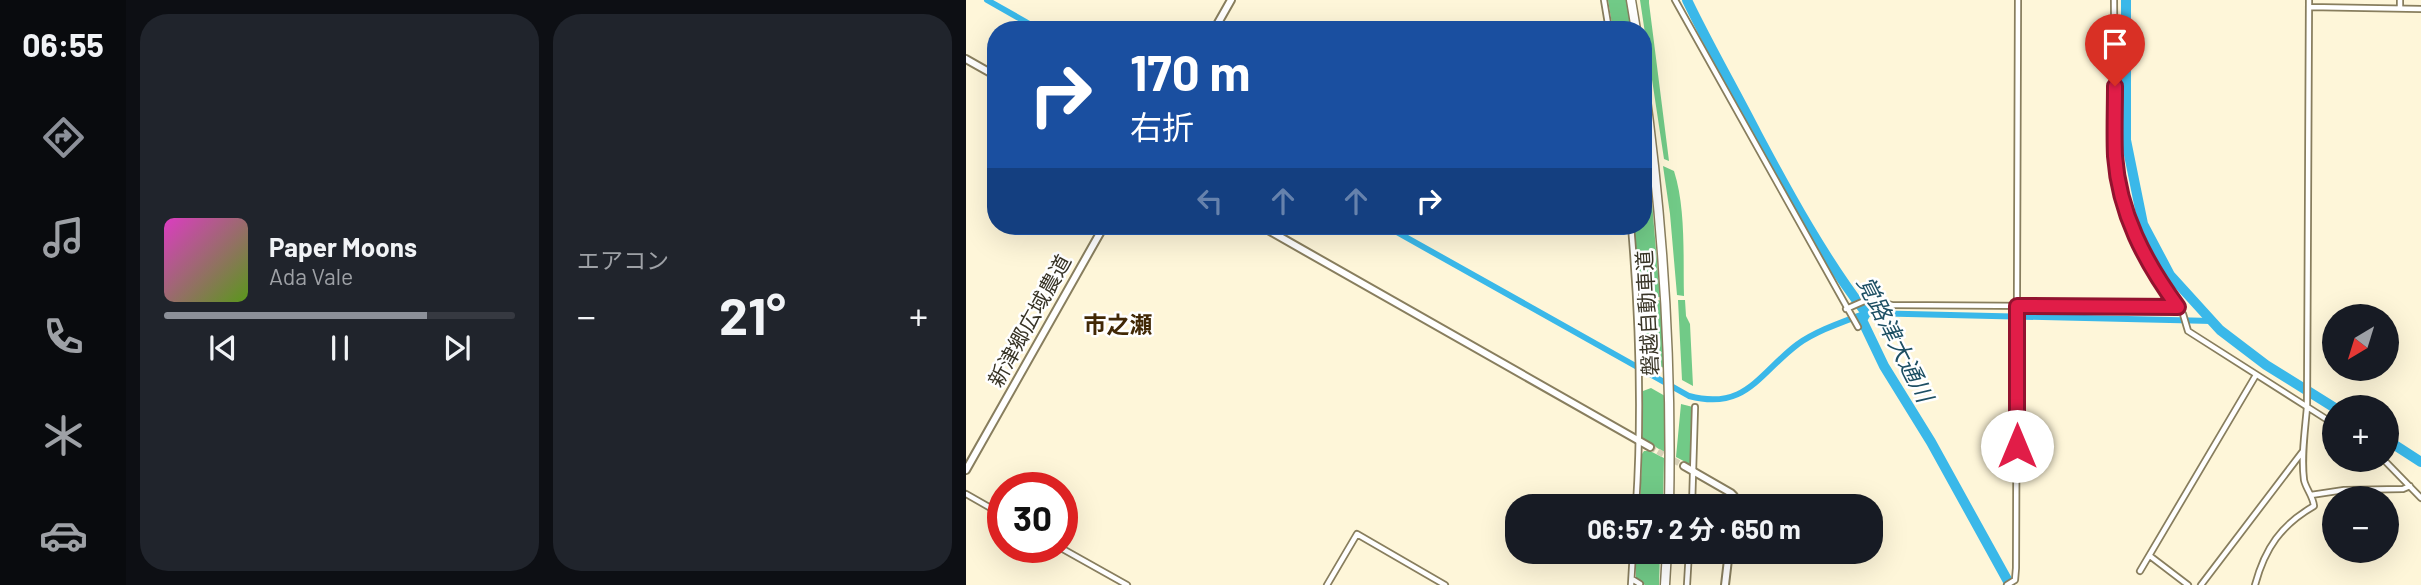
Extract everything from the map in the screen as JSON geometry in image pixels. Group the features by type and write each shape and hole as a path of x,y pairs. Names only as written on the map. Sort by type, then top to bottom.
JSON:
{"highway":[{"path":"1631,0 1634,21"},
{"name":"磐越自動車道","path":"1652,150 1661,224 1669,371 1669,494"},
{"path":"1665,585 1666,564"}],"street":[{"path":"1219,21 1231,0"},
{"path":"1604,0 1608,21"},
{"path":"1675,0 1858,327"},
{"path":"2007,585 2013,581 2017,568 2018,0"},
{"path":"2115,0 2115,156 2121,191 2140,247 2153,272 2183,314 2193,335 2322,416"},
{"path":"2255,585 2259,567 2272,541 2297,516 2314,506 2305,484 2304,451 2307,405 2309,0"},
{"path":"2400,0 2400,8"},
{"path":"2309,7 2421,9"},
{"path":"966,59 987,71"},
{"name":"新津郷広域農道","path":"966,470 1099,235"},
{"path":"1277,235 1650,447"},
{"path":"1632,235 1638,300 1640,441 1637,494"},
{"path":"1849,310 1866,300 1892,305 2017,308 2178,307"},
{"path":"2140,570 2256,375"},
{"path":"1692,494 1695,407"},
{"path":"2200,585 2304,451"},
{"path":"1684,466 1732,494"},
{"path":"2396,472 2421,498"},
{"path":"2311,495 2344,490 2403,489 2410,486"},
{"path":"966,494 987,506"},
{"path":"1327,585 1357,534 1445,585"},
{"path":"2150,556 2188,585"},
{"path":"1078,558 1127,585"},
{"path":"1632,564 1631,582 1640,584"},
{"path":"1687,585 1688,564"},
{"path":"1725,585 1727,564"}],"green space":[{"path":"1608,0 1627,0 1630,21 1612,21"},
{"path":"1640,0 1649,0 1652,21 1643,21"},
{"path":"1652,24 1669,161 1664,159 1652,80"},
{"path":"1663,166 1674,171 1678,185 1683,233 1684,296 1677,295"},
{"path":"1652,203 1660,297 1640,298 1635,235 1652,235"},
{"path":"1663,300 1666,369 1643,358 1642,302"},
{"path":"1678,300 1685,300 1686,316 1690,324 1693,386 1682,380"},
{"path":"1651,388 1665,396 1664,452 1642,439 1643,391"},
{"path":"1681,404 1693,407 1693,466 1676,457"},
{"path":"1644,451 1650,451 1664,458 1663,494 1640,494"},
{"path":"1636,564 1660,564 1659,585 1645,585 1636,579"}],"waterway":[{"path":"987,0 1024,21"},
{"name":"覚路津大通川","path":"1687,0 1795,203 1836,271 1866,313 1862,320 1884,366 1931,442 2010,585"},
{"path":"2126,0 2126,140 2143,224 2170,275 2220,330 2266,365 2322,400"},
{"path":"1402,235 1689,396 1708,399 1738,394 1761,378 1798,344 1866,313 2212,321"},
{"path":"2399,448 2421,462"}],"tunnel":[{"path":"1650,447 1684,466"}],"district":[{"name":"市之瀬","path":"1118,325"}],"route":[{"path":"2017,446 2017,306 2178,307 2153,272 2140,247 2121,191 2115,156 2115,86"}]}
